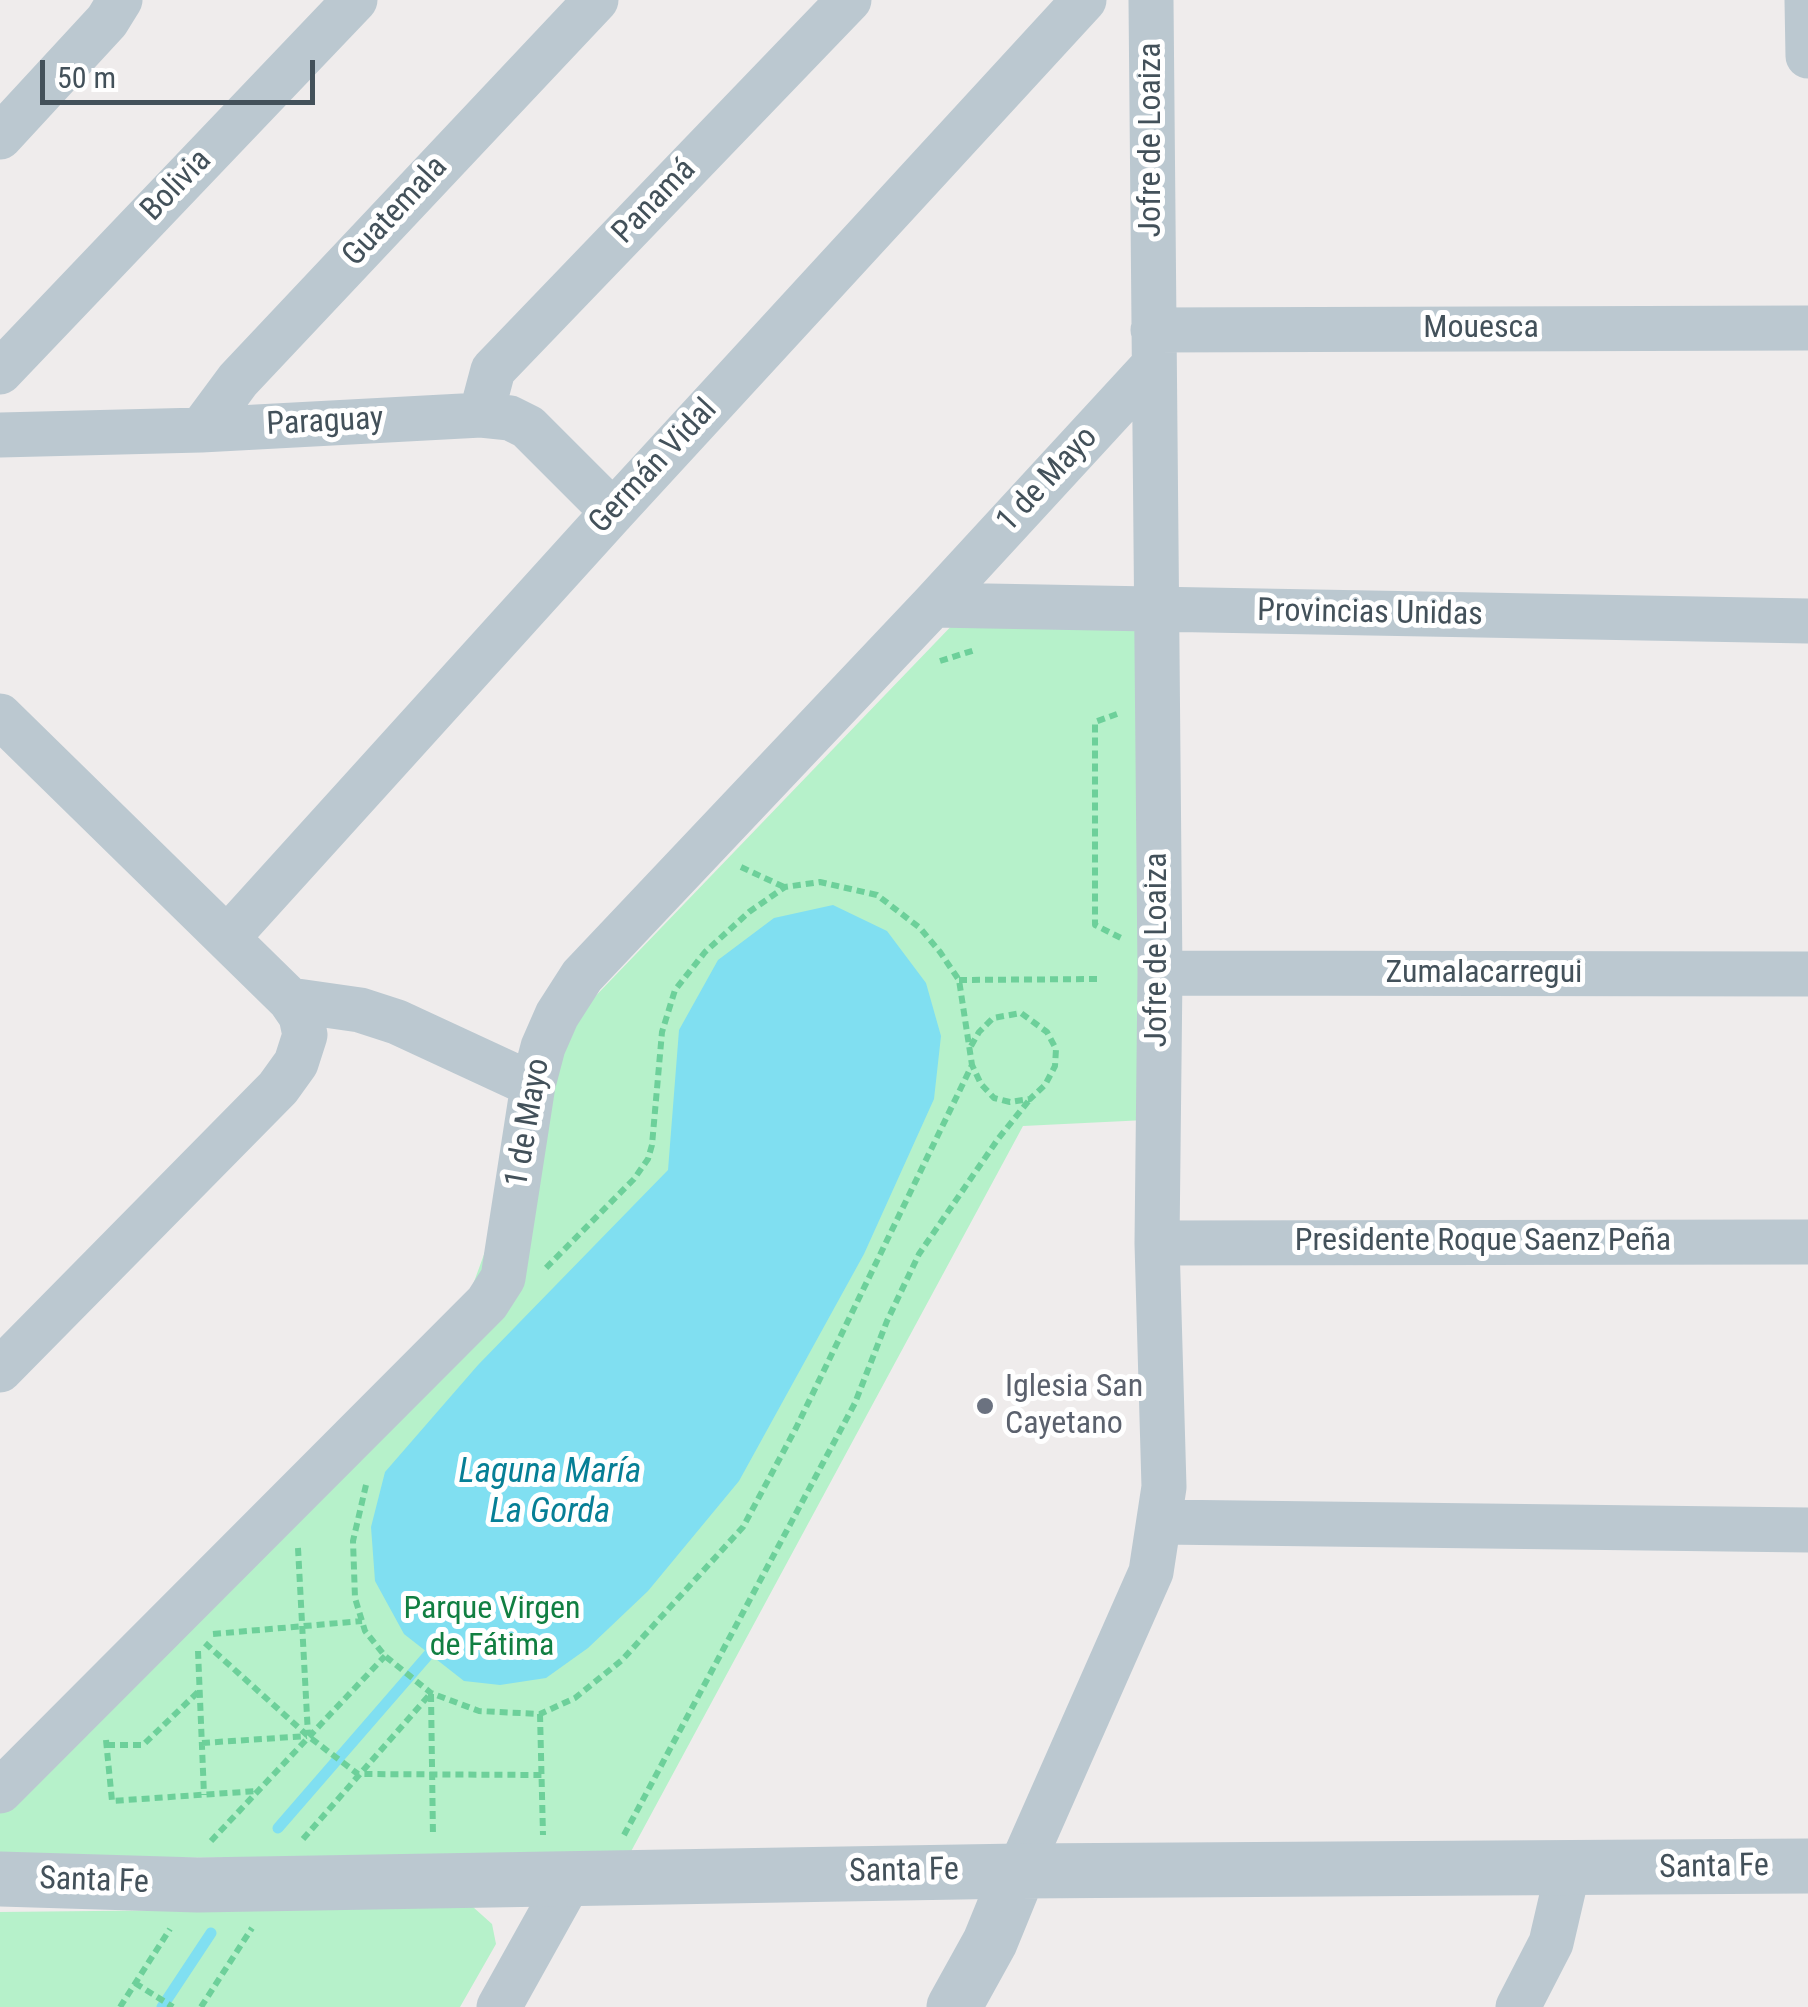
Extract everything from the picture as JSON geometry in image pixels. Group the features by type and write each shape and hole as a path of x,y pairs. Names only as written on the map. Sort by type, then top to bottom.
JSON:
{"street":[{"path":"0,136 107,21 120,0"},
{"name":"Bolivia","path":"0,372 355,0"},
{"name":"Guatemala","path":"202,430 238,380 596,0"},
{"name":"Panamá","path":"480,415 493,370 849,0"},
{"name":"Germán Vidal","path":"227,938 612,512 1084,0"},
{"name":"Jofre de Loaiza","path":"1019,1871 1151,1572 1164,1487 1146,959 1155,611 1151,0"},
{"path":"1808,0 1808,56"},
{"name":"Mouesca","path":"1154,348 1808,328"},
{"name":"1 de Mayo","path":"0,1790 487,1303 503,1278 542,1047 582,976 933,605 1154,348"},
{"name":"Paraguay","path":"0,436 480,415 510,418 528,427 612,512"},
{"name":"Provincias Unidas","path":"933,605 1808,621"},
{"path":"0,716 290,1000 301,1016 304,1035 296,1062 278,1088 7,1349"},
{"name":"Zumalacarregui","path":"1146,959 1808,974"},
{"path":"290,1000 360,1010 397,1022 533,1085"},
{"name":"Presidente Roque Saenz Peña","path":"1157,1243 1808,1242"},
{"path":"1160,1522 1808,1530"},
{"path":"500,2007 558,1861"},
{"name":"Santa Fe","path":"0,1880 198,1885 558,1861 1019,1871 1808,1866"},
{"path":"1518,2007 1551,1943 1568,1870"},
{"path":"954,2007 990,1942 1019,1871"}],"path":[{"path":"932,669 944,658 971,650 989,650"},
{"path":"1122,712 1095,722 1095,924 1146,959"},
{"path":"752,852 740,866 785,888"},
{"path":"541,1273 634,1180 648,1159 662,1032 676,990 705,952 749,912 785,888 820,882 877,895 920,928 959,980 972,1065 981,1084 994,1098 1010,1102 1030,1099"},
{"path":"959,980 1096,980"},
{"path":"619,1846 855,1402 919,1254 998,1139 1045,1085 1054,1066 1056,1049 1046,1032 1036,1021 1021,1014 993,1018 971,1047"},
{"path":"367,1481 353,1541 355,1598 364,1631 385,1656 431,1693 479,1711 540,1714 575,1698 622,1660 744,1526 796,1428 972,1065"},
{"path":"297,1533 308,1736"},
{"path":"197,1635 362,1622"},
{"path":"197,1635 308,1736 358,1774 544,1775"},
{"path":"197,1635 204,1794"},
{"path":"222,1848 204,1848 385,1656"},
{"path":"107,1745 144,1745 200,1690"},
{"path":"315,1848 295,1848 431,1693"},
{"path":"431,1693 433,1847"},
{"path":"540,1714 544,1775 558,1861"},
{"path":"91,1743 105,1729 112,1802 258,1791"},
{"path":"202,1743 308,1736"},
{"path":"202,2007 258,1919"},
{"path":"120,2007 176,1920"},
{"path":"135,1983 173,2007"}],"green space":[{"name":"Parque Virgen de Fátima","path":"960,617 1141,627 1146,1120 1023,1126 628,1857 0,1858 0,1803 451,1345 545,1087 584,1008"},
{"path":"473,1907 492,1924 496,1944 460,2007 0,2007 0,1912"}],"water":[{"name":"Laguna María La Gorda","path":"833,905 887,931 926,983 941,1036 934,1099 864,1254 739,1481 648,1591 588,1648 546,1678 500,1685 464,1681 404,1634 375,1581 371,1527 385,1472 478,1365 668,1170 679,1030 718,960 774,918"}],"waterway":[{"path":"278,1828 429,1654"},
{"path":"162,2007 211,1933"}],"place":[{"name":"Iglesia San Cayetano","path":"985,1406"}]}
